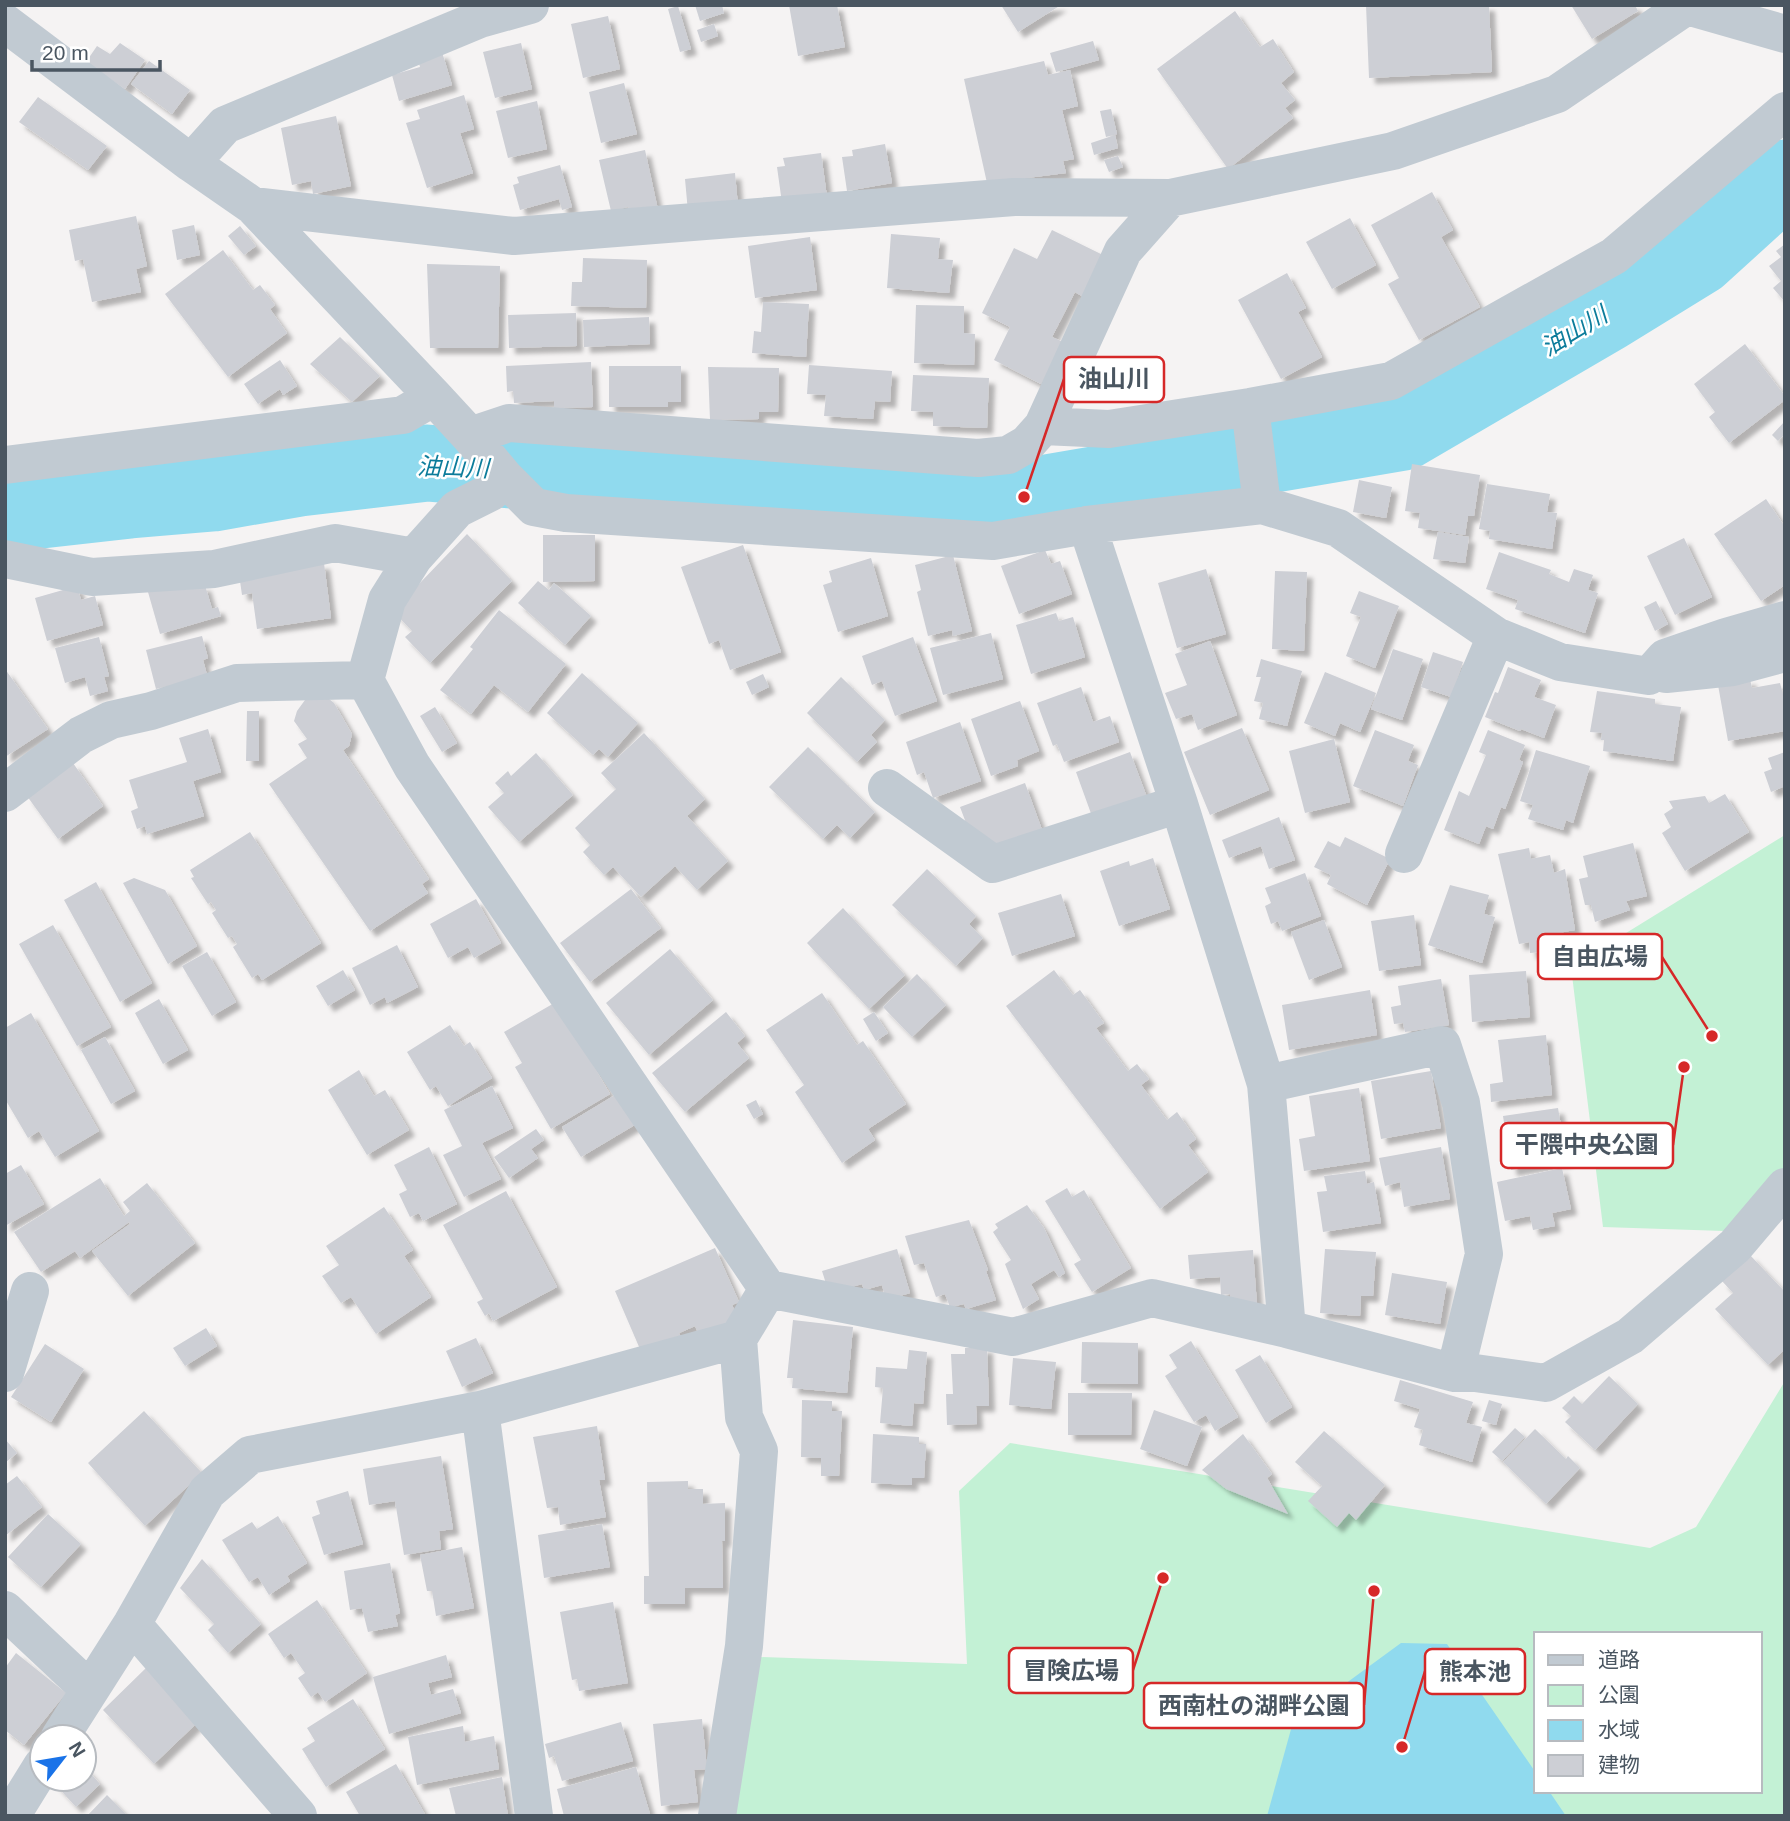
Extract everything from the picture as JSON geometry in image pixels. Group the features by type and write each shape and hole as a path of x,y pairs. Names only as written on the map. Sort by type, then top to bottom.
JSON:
{"street":[{"path":"191,163 225,125 480,19 530,5"},
{"path":"253,206 514,236 1014,197 1170,198 1394,151 1557,94 1688,6 1785,34"},
{"path":"5,23 191,163 253,206 534,507 566,513 993,541 1087,525 1262,505 1338,528 1496,636 1560,662 1650,676 1733,667 1785,653"},
{"path":"1043,426 1109,429 1391,381 1614,256 1785,111"},
{"path":"470,436 509,423 978,458 1008,455 1027,444 1043,426 1123,251 1170,198"},
{"path":"5,465 403,415 434,397"},
{"path":"1250,407 1262,505"},
{"path":"504,477 491,492 457,509 414,557 387,600 365,680 412,766 768,1289 1013,1337 1152,1298 1287,1329 1455,1373 1546,1382 1630,1336 1735,1246 1785,1186"},
{"path":"1087,525 1179,804 1266,1084 1287,1329"},
{"path":"5,559 92,578 214,569 335,543 414,557"},
{"path":"1650,676 1665,658 1785,620"},
{"path":"1404,854 1496,636"},
{"path":"5,793 81,735 111,720 151,711 237,683 365,680"},
{"path":"887,788 993,864 1179,804"},
{"path":"1266,1084 1442,1045 1461,1103 1484,1254 1455,1373"},
{"path":"717,1816 744,1646 759,1451 744,1418 738,1339 768,1289"},
{"path":"5,1373 30,1291"},
{"path":"68,1723 132,1625 207,1492 250,1455 480,1410 738,1339"},
{"path":"480,1410 534,1816"},
{"path":"5,1610 89,1689"},
{"path":"132,1625 298,1816"},
{"path":"11,1816 28,1789"}],"green space":[{"path":"1785,835 1785,1167 1724,1231 1603,1227 1571,967"},
{"path":"1785,1381 1785,1816 731,1816 759,1657 967,1664 959,1491 1010,1443 1650,1548 1696,1527"}],"water":[{"path":"1401,1643 1447,1644 1534,1770 1534,1793 1550,1793 1566,1816 1267,1816 1293,1722"}],"building":[{"path":"695,5 722,5 724,13 700,21"},
{"path":"789,5 837,5 845,47 798,56"},
{"path":"1001,5 1061,5 1018,32"},
{"path":"1366,5 1489,5 1492,72 1369,78"},
{"path":"1571,5 1635,5 1638,11 1592,39"},
{"path":"678,6 691,49 680,52 668,9"},
{"path":"1235,11 1260,47 1273,39 1294,72 1281,83 1295,100 1285,108 1293,118 1228,169 1157,69"},
{"path":"608,16 620,69 583,78 571,24"},
{"path":"714,24 718,36 701,42 697,30"},
{"path":"1093,41 1099,60 1056,72 1050,53"},
{"path":"120,43 145,60 125,89 86,62 97,46 110,54"},
{"path":"521,43 532,89 495,98 483,52"},
{"path":"442,52 452,85 399,101 392,75 420,67 418,59"},
{"path":"149,61 190,90 172,114 131,84"},
{"path":"1044,61 1048,75 1070,70 1078,106 1062,110 1074,159 1063,161 1066,173 987,183 964,79"},
{"path":"624,83 637,134 601,143 589,92"},
{"path":"464,95 474,129 460,133 473,173 427,188 406,123 420,119 417,110"},
{"path":"38,97 107,146 88,170 19,122"},
{"path":"537,101 547,149 508,158 496,111"},
{"path":"1111,109 1117,134 1106,137 1100,111"},
{"path":"336,116 351,186 313,194 311,181 292,185 281,128"},
{"path":"1115,135 1118,148 1094,155 1091,143"},
{"path":"885,144 892,183 847,191 842,157 853,156 852,150"},
{"path":"645,150 660,219 635,220 628,207 611,211 599,160"},
{"path":"821,153 827,197 782,203 777,167 785,166 783,158"},
{"path":"1118,156 1123,167 1109,172 1104,160"},
{"path":"560,165 572,207 562,210 559,199 520,210 513,185 519,183 517,177"},
{"path":"735,173 738,206 688,212 685,179"},
{"path":"1432,192 1453,230 1441,237 1480,307 1419,340 1388,284 1399,278 1371,225"},
{"path":"136,216 147,266 136,269 141,292 92,302 83,259 75,261 69,230"},
{"path":"1350,218 1376,265 1332,289 1306,242"},
{"path":"194,225 200,255 177,260 172,230"},
{"path":"240,226 256,246 244,255 228,236"},
{"path":"1052,230 1105,256 1085,298 1075,292 1052,337 1063,342 1041,384 994,360 1010,327 982,313 1014,248 1037,259"},
{"path":"891,234 940,238 938,259 953,260 949,293 887,288"},
{"path":"810,237 817,290 755,298 748,246"},
{"path":"1785,244 1785,302 1773,288 1781,281 1769,266 1781,257 1776,251"},
{"path":"223,250 253,290 260,285 275,305 270,309 287,333 228,377 165,294"},
{"path":"583,258 647,260 646,308 571,306 572,282 582,282"},
{"path":"427,264 500,266 498,348 430,348"},
{"path":"1287,273 1306,308 1298,312 1322,357 1281,379 1238,300"},
{"path":"763,302 809,304 806,357 752,353 754,331 761,332"},
{"path":"916,305 964,306 964,333 975,334 974,365 914,363"},
{"path":"576,313 577,346 509,348 508,315"},
{"path":"649,317 650,344 584,347 583,320"},
{"path":"340,337 380,376 352,402 310,364"},
{"path":"1745,344 1785,396 1785,400 1729,443 1709,417 1715,412 1694,384"},
{"path":"280,360 297,386 283,395 280,389 258,404 244,384"},
{"path":"591,362 593,407 554,408 554,401 514,403 513,391 507,392 506,366"},
{"path":"809,365 892,371 890,402 875,401 873,419 824,416 826,395 807,394"},
{"path":"609,366 681,366 681,402 668,402 668,407 609,407"},
{"path":"708,367 779,368 778,412 759,412 759,419 710,420"},
{"path":"913,375 989,378 987,428 933,426 933,412 911,411"},
{"path":"1785,421 1785,434 1778,441 1772,435"},
{"path":"1412,464 1480,475 1474,516 1468,516 1465,535 1418,528 1420,513 1405,511"},
{"path":"1359,480 1392,487 1386,518 1353,512"},
{"path":"1487,484 1550,494 1547,512 1557,513 1552,549 1489,539 1490,531 1479,529"},
{"path":"1766,499 1785,527 1785,585 1761,601 1714,534"},
{"path":"1438,532 1469,537 1465,563 1433,559"},
{"path":"467,534 512,581 430,663 405,637 412,631 393,611"},
{"path":"543,535 595,535 595,581 543,582"},
{"path":"1684,538 1712,597 1675,615 1647,556"},
{"path":"743,545 781,652 730,670 719,640 709,644 681,567"},
{"path":"1045,550 1051,564 1060,561 1072,594 1019,614 1001,566"},
{"path":"1499,552 1551,570 1549,574 1569,582 1574,569 1593,575 1588,590 1598,593 1585,633 1515,609 1518,600 1486,589"},
{"path":"953,555 972,631 953,636 952,630 928,636 917,592 921,590 915,565"},
{"path":"871,558 888,616 838,632 823,585 832,582 829,571"},
{"path":"324,563 331,618 257,629 252,593 242,595 239,574"},
{"path":"1206,569 1226,634 1177,648 1158,583"},
{"path":"1275,571 1307,572 1304,651 1272,649"},
{"path":"538,581 549,590 554,583 591,616 565,645 518,603"},
{"path":"205,585 212,609 218,607 221,616 160,634 148,592"},
{"path":"77,586 81,600 95,596 103,625 47,641 35,598"},
{"path":"1359,591 1399,606 1375,668 1346,656 1361,617 1350,613"},
{"path":"1656,601 1668,624 1655,631 1644,607"},
{"path":"499,610 566,664 528,712 494,685 471,714 440,690 473,649 470,647"},
{"path":"1056,613 1059,621 1073,617 1085,657 1031,674 1016,625"},
{"path":"991,633 1003,679 943,695 930,648"},
{"path":"202,636 208,658 203,660 207,675 156,689 146,650"},
{"path":"99,637 109,676 104,677 108,691 90,696 85,677 65,683 55,648"},
{"path":"913,637 937,701 895,716 882,681 872,685 862,656"},
{"path":"1210,641 1237,715 1198,730 1192,714 1176,719 1165,693 1187,685 1175,654"},
{"path":"1393,649 1423,659 1402,720 1371,709"},
{"path":"1433,652 1463,662 1451,697 1421,687"},
{"path":"1261,659 1302,671 1287,726 1259,719 1263,703 1254,701 1261,677 1256,677"},
{"path":"1508,667 1541,680 1534,697 1556,705 1544,738 1485,717"},
{"path":"5,669 48,729 5,757"},
{"path":"1325,672 1376,693 1360,732 1340,723 1335,736 1304,723"},
{"path":"582,673 638,723 608,757 599,749 593,755 547,713"},
{"path":"763,674 769,687 752,695 746,682"},
{"path":"841,677 885,720 871,735 877,742 857,762 807,713"},
{"path":"1750,679 1752,688 1780,683 1785,702 1785,731 1728,741 1718,685"},
{"path":"1081,687 1093,722 1110,716 1119,742 1064,762 1057,744 1053,746 1037,703"},
{"path":"1597,691 1655,699 1655,704 1681,707 1673,761 1603,751 1602,733 1590,732"},
{"path":"324,695 334,703 352,734 349,746 343,750 429,879 422,884 428,893 370,931 269,784 307,758 298,744 307,739 294,721 305,700"},
{"path":"1020,701 1039,751 1017,760 1018,766 991,776 971,719"},
{"path":"435,707 457,743 442,752 420,716"},
{"path":"247,711 259,711 259,761 246,761"},
{"path":"960,722 981,781 933,798 924,772 917,775 906,742"},
{"path":"1242,728 1269,790 1210,815 1184,752"},
{"path":"208,729 221,772 193,781 204,816 147,834 145,826 137,829 131,811 138,808 129,780 187,762 179,738"},
{"path":"1375,730 1414,745 1408,761 1418,765 1403,806 1353,786"},
{"path":"1488,730 1525,745 1519,760 1523,762 1505,809 1501,807 1493,829 1486,826 1479,844 1444,830 1459,791 1469,796 1486,755 1479,752"},
{"path":"644,733 705,799 687,816 728,861 697,890 675,866 641,897 613,867 604,875 583,852 590,845 575,828 616,789 601,773"},
{"path":"1334,739 1350,802 1305,813 1289,751"},
{"path":"808,747 875,812 850,838 837,825 823,839 769,787"},
{"path":"1536,750 1590,766 1573,823 1566,820 1563,830 1528,819 1533,805 1520,801"},
{"path":"1130,752 1148,800 1093,819 1076,772"},
{"path":"1785,752 1785,786 1771,792 1764,772 1772,769 1768,758"},
{"path":"536,753 573,795 519,842 488,807 504,793 495,783 508,771 511,776"},
{"path":"73,763 103,806 58,839 27,796"},
{"path":"1025,783 1045,838 990,858 974,844 960,807"},
{"path":"1725,794 1749,832 1685,871 1662,833 1671,827 1664,814 1673,808 1669,801 1705,796 1709,803"},
{"path":"1279,817 1295,860 1269,869 1261,846 1229,858 1222,840"},
{"path":"250,832 321,943 262,980 258,974 252,978 233,947 237,944 232,936 228,938 212,913 216,910 211,902 208,904 191,878 194,877 190,870"},
{"path":"1345,837 1390,859 1367,905 1327,884 1331,875 1314,867 1328,841 1340,847"},
{"path":"1633,843 1647,896 1626,901 1630,910 1595,922 1591,905 1585,905 1579,879 1588,877 1583,856"},
{"path":"1529,848 1531,859 1550,855 1554,873 1565,869 1575,930 1563,932 1565,950 1530,953 1529,942 1519,944 1498,854"},
{"path":"1153,858 1170,909 1119,926 1100,871 1129,861 1130,866"},
{"path":"927,869 976,916 969,924 983,938 956,966 892,905"},
{"path":"1305,873 1321,916 1282,931 1278,921 1271,924 1265,906 1271,903 1265,888"},
{"path":"134,878 165,890 197,946 168,964 123,883"},
{"path":"96,882 152,983 120,1002 64,900"},
{"path":"1450,885 1489,895 1484,914 1495,917 1482,963 1428,945"},
{"path":"631,889 661,928 590,982 560,943"},
{"path":"1061,894 1075,936 1012,956 998,913"},
{"path":"476,899 501,943 474,958 468,947 448,958 430,924"},
{"path":"843,908 905,975 869,1009 807,943"},
{"path":"1414,915 1421,965 1379,971 1371,921"},
{"path":"1324,920 1342,967 1309,980 1291,932"},
{"path":"53,925 111,1027 77,1046 19,944"},
{"path":"397,945 418,987 387,1003 385,997 370,1005 352,968"},
{"path":"670,949 713,1000 649,1055 606,1003"},
{"path":"207,952 236,1002 212,1016 182,966"},
{"path":"343,970 355,990 328,1006 316,986"},
{"path":"1054,970 1073,995 1080,990 1104,1023 1096,1028 1128,1071 1137,1064 1149,1079 1141,1085 1167,1120 1177,1112 1196,1139 1188,1145 1208,1172 1160,1209 1006,1006"},
{"path":"1526,971 1530,1017 1472,1022 1469,975"},
{"path":"917,974 946,1005 912,1037 883,1007"},
{"path":"1441,979 1449,1025 1405,1032 1403,1023 1394,1024 1391,1007 1401,1005 1398,986"},
{"path":"1370,990 1377,1035 1289,1050 1282,1005"},
{"path":"822,993 857,1045 863,1041 906,1104 868,1129 875,1140 842,1163 795,1092 804,1085 766,1030"},
{"path":"159,999 188,1050 163,1064 135,1013"},
{"path":"556,1002 610,1094 551,1129 515,1067 522,1063 504,1032"},
{"path":"726,1012 745,1036 737,1043 749,1058 685,1112 652,1073"},
{"path":"874,1012 888,1033 876,1041 863,1019"},
{"path":"31,1013 99,1131 55,1157 39,1131 28,1138 5,1099 5,1028"},
{"path":"450,1025 464,1046 470,1042 492,1078 448,1106 436,1086 430,1090 407,1052"},
{"path":"1546,1035 1552,1095 1491,1102 1490,1084 1503,1082 1498,1040"},
{"path":"105,1037 135,1091 111,1104 81,1050"},
{"path":"359,1070 374,1096 385,1090 409,1130 367,1155 328,1090"},
{"path":"1431,1071 1441,1128 1381,1139 1371,1081"},
{"path":"492,1086 513,1128 482,1143 501,1179 464,1197 443,1155 462,1146 444,1110"},
{"path":"1359,1088 1370,1161 1304,1171 1299,1139 1315,1136 1309,1096"},
{"path":"625,1089 643,1120 581,1157 562,1127"},
{"path":"756,1100 763,1114 754,1119 746,1105"},
{"path":"1558,1108 1567,1161 1511,1170 1503,1116"},
{"path":"536,1129 544,1140 531,1149 538,1158 509,1178 494,1157"},
{"path":"429,1147 457,1204 423,1221 419,1213 410,1217 399,1194 407,1190 394,1165"},
{"path":"1441,1147 1450,1199 1404,1207 1400,1182 1385,1186 1379,1158"},
{"path":"21,1165 44,1204 5,1226 5,1174"},
{"path":"1562,1168 1571,1209 1552,1213 1555,1226 1533,1230 1530,1216 1505,1221 1497,1182"},
{"path":"1365,1171 1367,1184 1374,1182 1381,1223 1323,1232 1317,1192 1327,1191 1324,1176"},
{"path":"100,1178 124,1216 130,1211 123,1202 147,1183 195,1243 128,1296 92,1251 130,1224 129,1222 80,1258 75,1251 41,1272 14,1232"},
{"path":"1067,1188 1072,1197 1084,1190 1131,1268 1092,1292 1074,1264 1081,1260 1045,1201"},
{"path":"506,1191 557,1287 493,1321 489,1313 485,1316 477,1302 483,1299 443,1225"},
{"path":"1027,1205 1044,1228 1065,1273 1059,1277 1054,1270 1031,1284 1039,1299 1023,1309 1005,1264 1011,1260 993,1232 998,1228 995,1224"},
{"path":"384,1207 413,1250 404,1256 431,1297 376,1334 351,1297 341,1303 322,1276 339,1265 326,1246"},
{"path":"969,1220 996,1300 966,1309 964,1304 950,1307 945,1294 936,1297 924,1263 914,1265 905,1236"},
{"path":"715,1248 739,1302 732,1305 740,1323 701,1339 695,1326 679,1333 685,1347 646,1363 615,1291"},
{"path":"897,1249 910,1293 886,1300 882,1285 864,1290 862,1284 829,1293 822,1271"},
{"path":"1325,1249 1376,1252 1373,1296 1361,1296 1360,1316 1320,1313"},
{"path":"1253,1250 1257,1305 1231,1308 1230,1294 1221,1295 1220,1277 1190,1279 1188,1255"},
{"path":"1750,1255 1785,1292 1785,1349 1768,1365 1715,1309 1733,1293 1722,1281"},
{"path":"1392,1273 1447,1282 1440,1324 1385,1315"},
{"path":"793,1320 853,1327 847,1393 792,1388 793,1378 787,1378"},
{"path":"206,1328 217,1346 185,1366 173,1348"},
{"path":"476,1338 493,1373 462,1387 446,1351"},
{"path":"1191,1341 1238,1417 1215,1431 1206,1415 1194,1422 1165,1376 1177,1368 1169,1355"},
{"path":"1082,1342 1138,1343 1138,1384 1081,1383"},
{"path":"45,1344 84,1369 51,1422 11,1397"},
{"path":"987,1347 989,1406 976,1406 977,1424 947,1425 946,1394 953,1394 951,1354 965,1354 965,1348"},
{"path":"909,1350 927,1352 923,1404 914,1403 912,1426 880,1423 883,1388 875,1387 876,1367 907,1369"},
{"path":"1260,1355 1292,1407 1266,1423 1235,1370"},
{"path":"1013,1358 1056,1362 1051,1409 1009,1405"},
{"path":"1609,1376 1638,1404 1595,1450 1565,1422 1571,1416 1562,1408 1574,1396 1582,1404"},
{"path":"1400,1380 1473,1402 1466,1423 1482,1427 1472,1462 1419,1445 1423,1430 1414,1427 1420,1409 1394,1401"},
{"path":"1068,1393 1132,1393 1131,1435 1068,1435"},
{"path":"802,1400 832,1401 832,1411 842,1411 839,1476 821,1476 821,1458 801,1457"},
{"path":"1489,1400 1502,1404 1496,1425 1482,1421"},
{"path":"1154,1410 1202,1427 1187,1466 1140,1449"},
{"path":"144,1411 202,1473 145,1526 88,1463"},
{"path":"597,1426 605,1480 599,1480 606,1517 560,1525 558,1507 547,1508 533,1437"},
{"path":"1515,1428 1525,1437 1502,1461 1492,1452"},
{"path":"1535,1429 1566,1459 1568,1456 1580,1468 1546,1504 1503,1462"},
{"path":"1324,1431 1385,1485 1356,1520 1349,1513 1337,1527 1308,1501 1322,1486 1295,1462"},
{"path":"873,1434 919,1437 919,1444 926,1444 924,1478 912,1478 912,1485 871,1483"},
{"path":"1243,1434 1272,1474 1267,1478 1288,1514 1226,1489 1202,1470"},
{"path":"5,1439 17,1453 5,1463"},
{"path":"441,1456 453,1529 439,1531 441,1549 404,1555 395,1501 369,1505 363,1469"},
{"path":"17,1476 42,1507 5,1536 5,1485"},
{"path":"688,1481 688,1489 703,1489 703,1504 725,1503 725,1541 722,1541 723,1588 685,1588 685,1604 644,1604 644,1576 649,1576 647,1482"},
{"path":"348,1491 363,1544 324,1555 312,1517 320,1514 316,1501"},
{"path":"48,1514 81,1544 41,1587 8,1557"},
{"path":"278,1516 307,1563 287,1576 290,1581 269,1595 258,1577 249,1582 222,1540 252,1522 257,1529"},
{"path":"602,1524 610,1567 544,1578 538,1535"},
{"path":"462,1547 474,1608 436,1616 432,1591 427,1591 420,1555"},
{"path":"202,1559 261,1624 228,1653 208,1630 214,1624 180,1588"},
{"path":"390,1563 400,1613 395,1615 398,1626 368,1632 362,1608 350,1610 344,1571"},
{"path":"317,1600 367,1673 325,1702 318,1692 311,1697 298,1678 305,1673 291,1653 284,1658 268,1634"},
{"path":"613,1602 628,1683 579,1691 577,1679 572,1680 560,1612"},
{"path":"16,1653 66,1693 42,1723 28,1723 28,1740 24,1745 5,1730 5,1668"},
{"path":"446,1655 452,1677 428,1683 431,1695 453,1689 461,1713 389,1734 373,1677"},
{"path":"147,1667 200,1720 154,1764 103,1710"},
{"path":"353,1699 385,1749 326,1787 302,1749 315,1741 307,1728"},
{"path":"702,1719 707,1769 694,1770 698,1802 661,1806 653,1724"},
{"path":"621,1722 633,1761 562,1781 554,1756 549,1758 545,1744"},
{"path":"463,1726 465,1742 494,1736 499,1769 417,1785 408,1737"},
{"path":"396,1764 426,1816 360,1816 346,1792"},
{"path":"636,1767 650,1814 564,1816 557,1789"},
{"path":"502,1777 508,1816 456,1816 449,1788"},
{"path":"63,1793 91,1793 76,1807"},
{"path":"107,1795 128,1816 87,1816"}],"waterway":[{"name":"油山川","path":"5,514 213,493 299,478 427,463 594,477 1024,497 1403,432 1698,257 1785,178"}],"place":[{"name":"油山川","path":"1024,497"},
{"name":"自由広場","path":"1712,1036"},
{"name":"干隈中央公園","path":"1684,1067"},
{"name":"冒険広場","path":"1163,1578"},
{"name":"西南杜の湖畔公園","path":"1374,1591"},
{"name":"熊本池","path":"1402,1747"}]}
